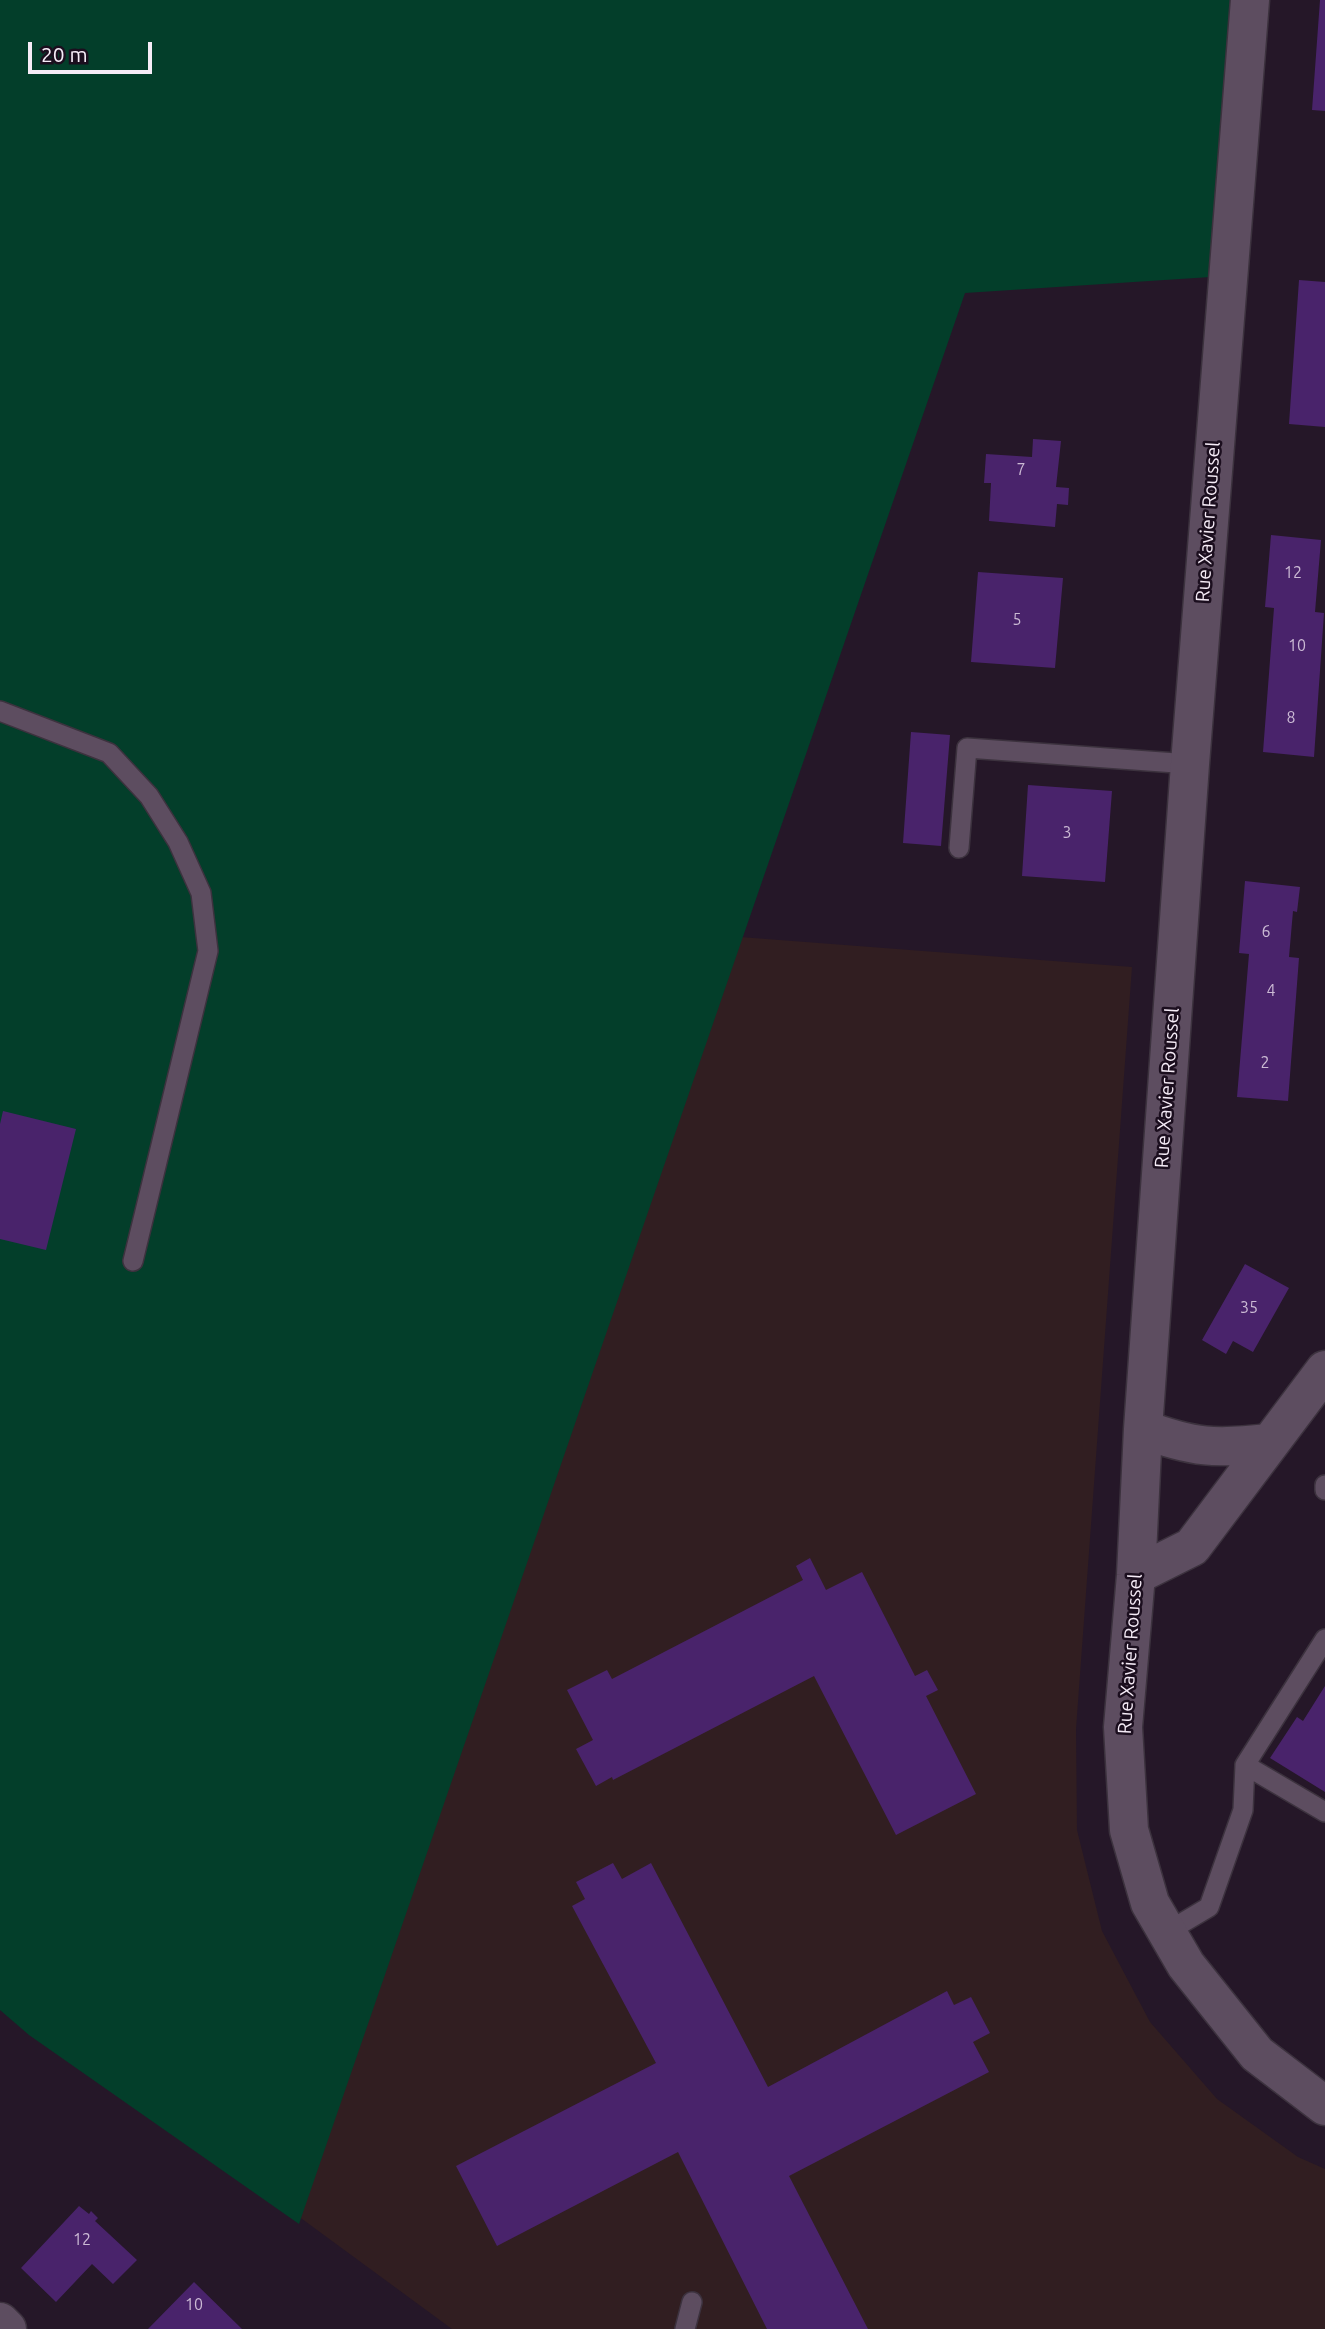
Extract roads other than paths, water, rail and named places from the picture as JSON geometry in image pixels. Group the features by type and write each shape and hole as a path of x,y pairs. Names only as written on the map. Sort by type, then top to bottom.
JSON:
{"street":[{"name":"Rue Xavier Roussel","path":"1250,0 1190,764 1143,1429 1136,1575 1123,1727 1129,1830 1150,1903 1186,1965 1257,2054 1325,2106"},
{"path":"1136,1575 1192,1547 1325,1370"},
{"path":"1143,1429 1182,1444 1222,1448 1269,1443"},
{"path":"0,2322 7,2329"}],"lane":[{"path":"0,711 109,753 149,796 177,842 201,893 208,951 133,1261"},
{"path":"960,848 967,748 1190,764"},
{"path":"1167,1932 1209,1907 1243,1810 1245,1765 1325,1639"},
{"path":"1245,1765 1325,1812"},
{"path":"685,2329 692,2302"}]}
